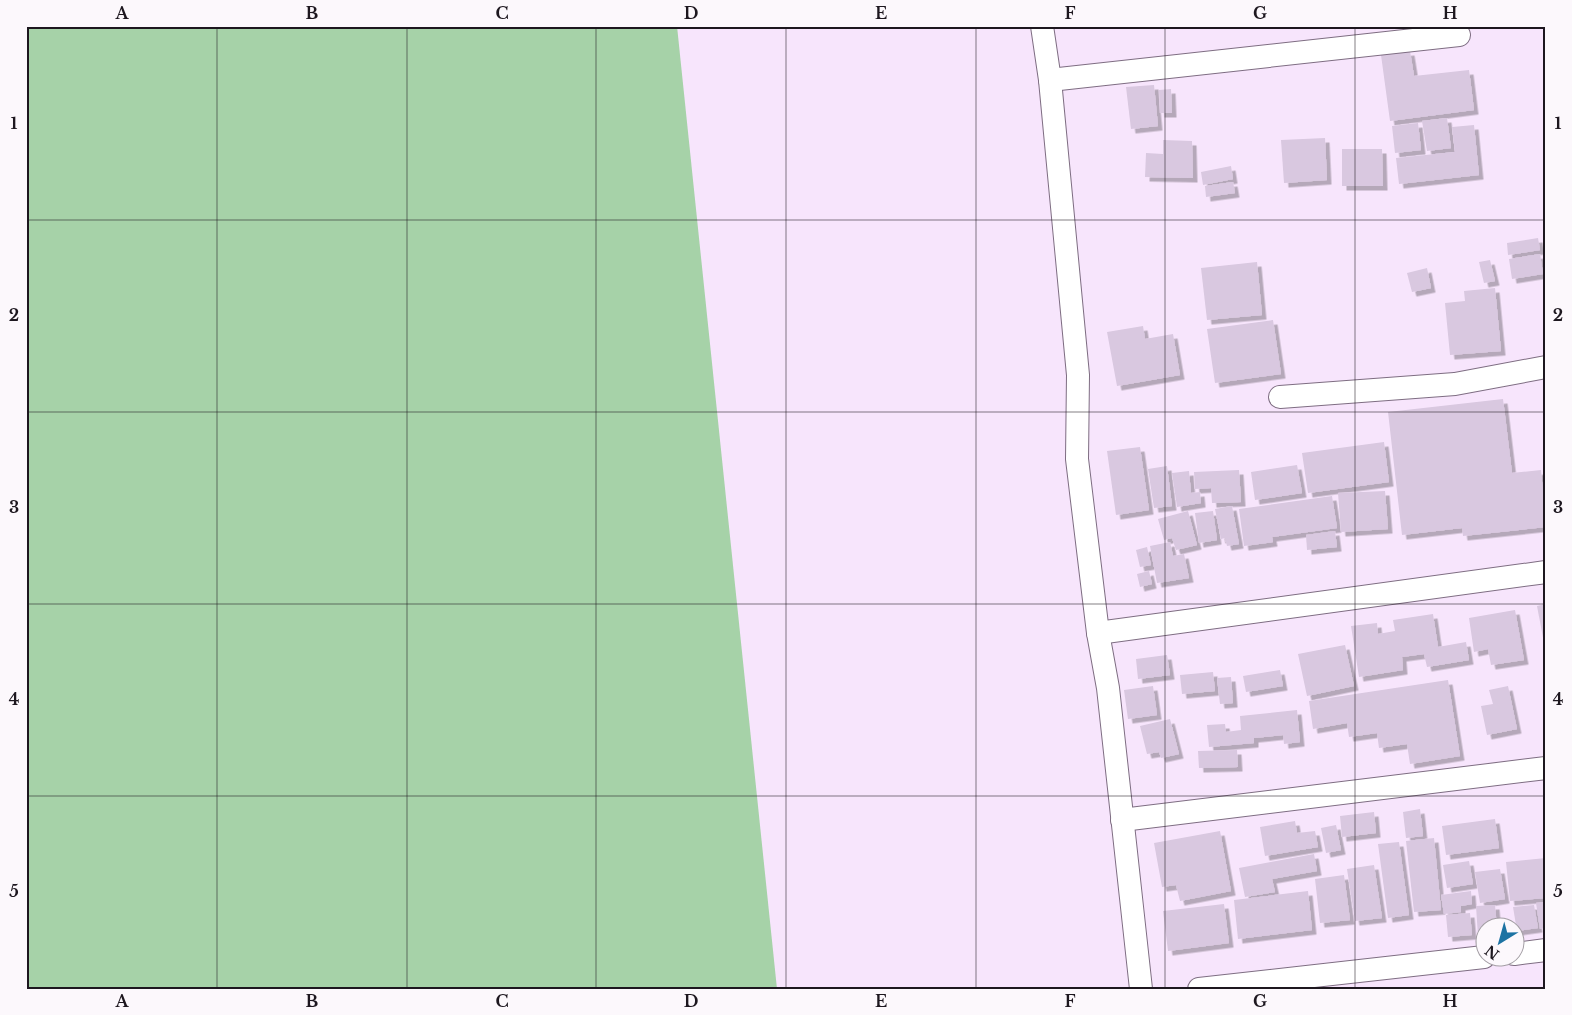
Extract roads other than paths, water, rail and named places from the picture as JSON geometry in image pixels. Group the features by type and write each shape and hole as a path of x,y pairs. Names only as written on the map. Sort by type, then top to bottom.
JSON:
{"street":[{"path":"1042,26 1050,80 1078,375 1077,459 1098,633 1108,688 1141,989"},
{"path":"1050,80 1459,35"},
{"path":"1280,397 1455,384 1546,367"},
{"path":"1098,633 1546,572"},
{"path":"1122,820 1546,768"},
{"path":"1524,953 1546,950"},
{"path":"1199,989 1474,958"}]}
